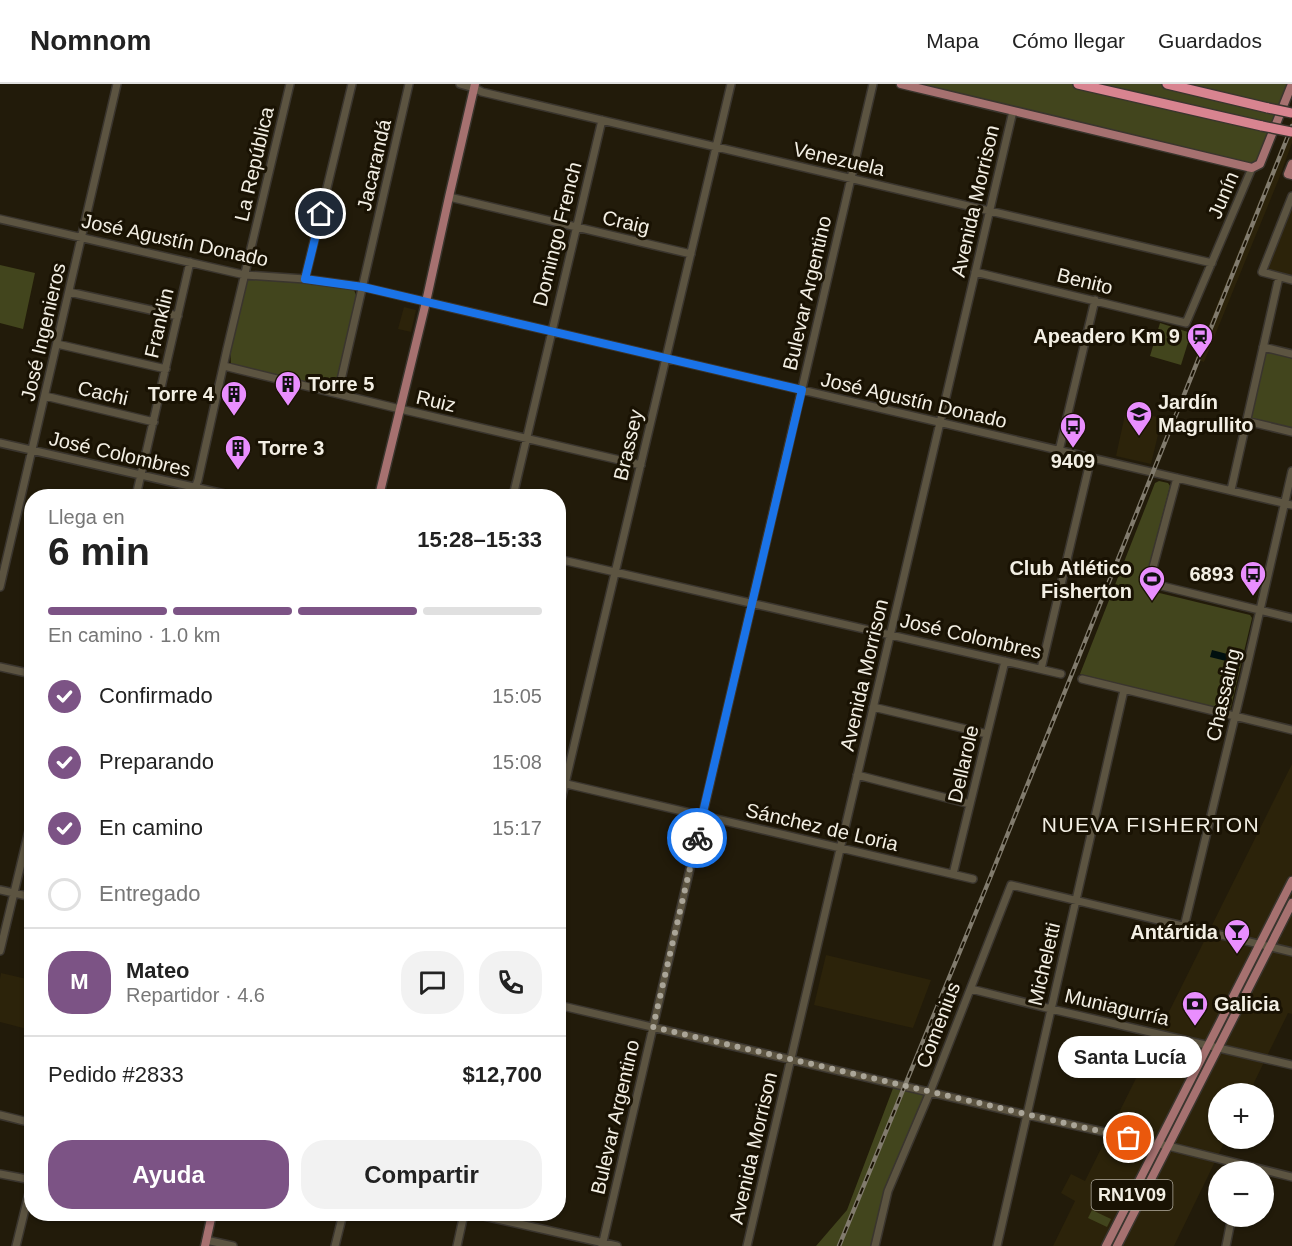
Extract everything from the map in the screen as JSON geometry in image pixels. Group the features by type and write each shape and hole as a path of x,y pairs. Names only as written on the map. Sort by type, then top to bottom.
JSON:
{"highway":[{"path":"1078,84 1292,132"},
{"path":"1167,84 1292,113"}],"main road":[{"path":"901,84 1252,168"},
{"name":"Junín","path":"1252,168 1260,164 1292,84"},
{"path":"381,489 475,86"},
{"path":"1290,175 1292,164"},
{"name":"RN1V09","path":"1106,1246 1292,881"},
{"name":"RN1V09","path":"1118,1246 1292,903"},
{"path":"206,1243 211,1221"}],"street":[{"name":"José Ingenieros","path":"0,587 117,84"},
{"name":"La República","path":"194,488 198,480 290,84"},
{"path":"305,279 352,84"},
{"name":"Jacarandá","path":"338,393 409,84"},
{"name":"Venezuela","path":"460,84 475,86 482,92 1212,263"},
{"name":"Brassey","path":"566,763 641,465 731,84"},
{"name":"Bulevar Argentino","path":"602,1244 873,84"},
{"name":"Avenida Morrison","path":"747,1246 1013,111"},
{"name":"Domingo French","path":"515,489 602,120"},
{"name":"Junín","path":"1186,323 1252,168"},
{"path":"1292,196 1262,272 1292,280"},
{"name":"Craig","path":"449,197 691,254"},
{"name":"José Agustín Donado","path":"0,219 245,275 305,279 363,287 1289,504"},
{"name":"Franklin","path":"138,489 190,262"},
{"name":"Benito","path":"975,272 1186,323"},
{"path":"1231,490 1279,277"},
{"path":"69,292 178,316"},
{"path":"1059,451 1095,300"},
{"path":"57,344 166,369"},
{"path":"1263,347 1292,354"},
{"name":"Ruiz","path":"224,366 641,465"},
{"name":"Cachi","path":"45,396 154,422"},
{"path":"1246,421 1292,432"},
{"name":"José Colombres","path":"0,443 199,489"},
{"path":"1041,669 1090,458"},
{"name":"Chassaing","path":"1184,927 1260,610 1289,504 1292,471"},
{"path":"1177,478 1151,575 1154,584 1292,618"},
{"name":"José Colombres","path":"566,561 1061,674"},
{"name":"Dellarole","path":"952,874 1005,661"},
{"path":"0,667 24,672"},
{"path":"1082,679 1292,730"},
{"name":"Micheletti","path":"997,1246 1124,690"},
{"path":"873,707 987,734"},
{"path":"857,775 970,804"},
{"name":"Sánchez de Loria","path":"566,784 973,879"},
{"path":"0,951 24,851"},
{"name":"Comenius","path":"875,1246 888,1191 930,1092 1011,885 1076,900"},
{"path":"0,890 24,895"},
{"path":"1076,900 1292,952"},
{"name":"Muniagurría","path":"971,988 1292,1065"},
{"path":"566,1007 1168,1146 1216,1161"},
{"path":"0,1115 24,1121"},
{"path":"0,1174 24,1178"},
{"path":"1274,1174 1292,1177"},
{"path":"16,1246 24,1213"},
{"path":"335,1246 341,1221"},
{"path":"457,1246 462,1221"},
{"path":"505,1221 616,1246"},
{"path":"1226,1246 1230,1227"},
{"path":"206,1243 233,1246"}],"shaded area":[{"path":"1292,119 1292,143 1278,181 1204,362 1195,359"},
{"path":"1292,196 1292,280 1262,272"},
{"path":"404,307 416,310 411,332 398,329"},
{"name":"Jardín Magrullito","path":"1126,410 1162,418 1151,464 1116,456"},
{"path":"1212,650 1231,655 1230,662 1210,657"},
{"name":"NUEVA FISHERTON","path":"1292,764 1292,1014 1288,1013 1254,1083 1208,1083 1208,1149 1221,1149 1215,1161 1208,1161 1208,1176 1174,1246 1053,1246 1075,1201 1061,1193 1071,1174 1085,1181"},
{"path":"826,955 931,980 913,1028 814,1005"},
{"path":"1,973 24,978 24,1028 0,1022"}],"green space":[{"path":"901,84 1292,84 1260,164 1252,168"},
{"path":"0,265 35,273 23,329 0,323"},
{"path":"250,278 354,290 358,300 338,382 334,388 231,365 230,346 246,282"},
{"path":"1160,323 1191,333 1181,365 1150,356"},
{"path":"1263,347 1292,354 1292,432 1246,421"},
{"name":"Club Atlético Fisherton","path":"1159,481 1168,483 1170,486 1143,589 1250,615 1252,618 1230,711 1080,674 1155,483"},
{"path":"895,1083 930,1092 888,1191 875,1246 816,1246 847,1210"},
{"path":"1092,1210 1111,1219 1107,1227 1088,1218"}],"railway":[{"path":"839,1246 990,878 1292,126"}],"way so far":[{"path":"697,838 653,1027 1129,1138"}],"place":[{"name":"Apeadero Km 9","path":"1200,359"},
{"name":"Torre 5","path":"288,407"},
{"name":"Torre 4","path":"234,417"},
{"name":"Jardín Magrullito","path":"1139,437"},
{"name":"9409","path":"1073,449"},
{"name":"Torre 3","path":"238,471"},
{"name":"6893","path":"1253,597"},
{"name":"Club Atlético Fisherton","path":"1152,602"},
{"name":"Antártida","path":"1237,955"},
{"name":"Galicia","path":"1195,1027"},
{"name":"Santa Lucía","path":"1129,1138"}],"district":[{"name":"NUEVA FISHERTON","path":"1151,824"}],"route":[{"path":"321,214 305,279 363,287 802,390 697,838"}]}
